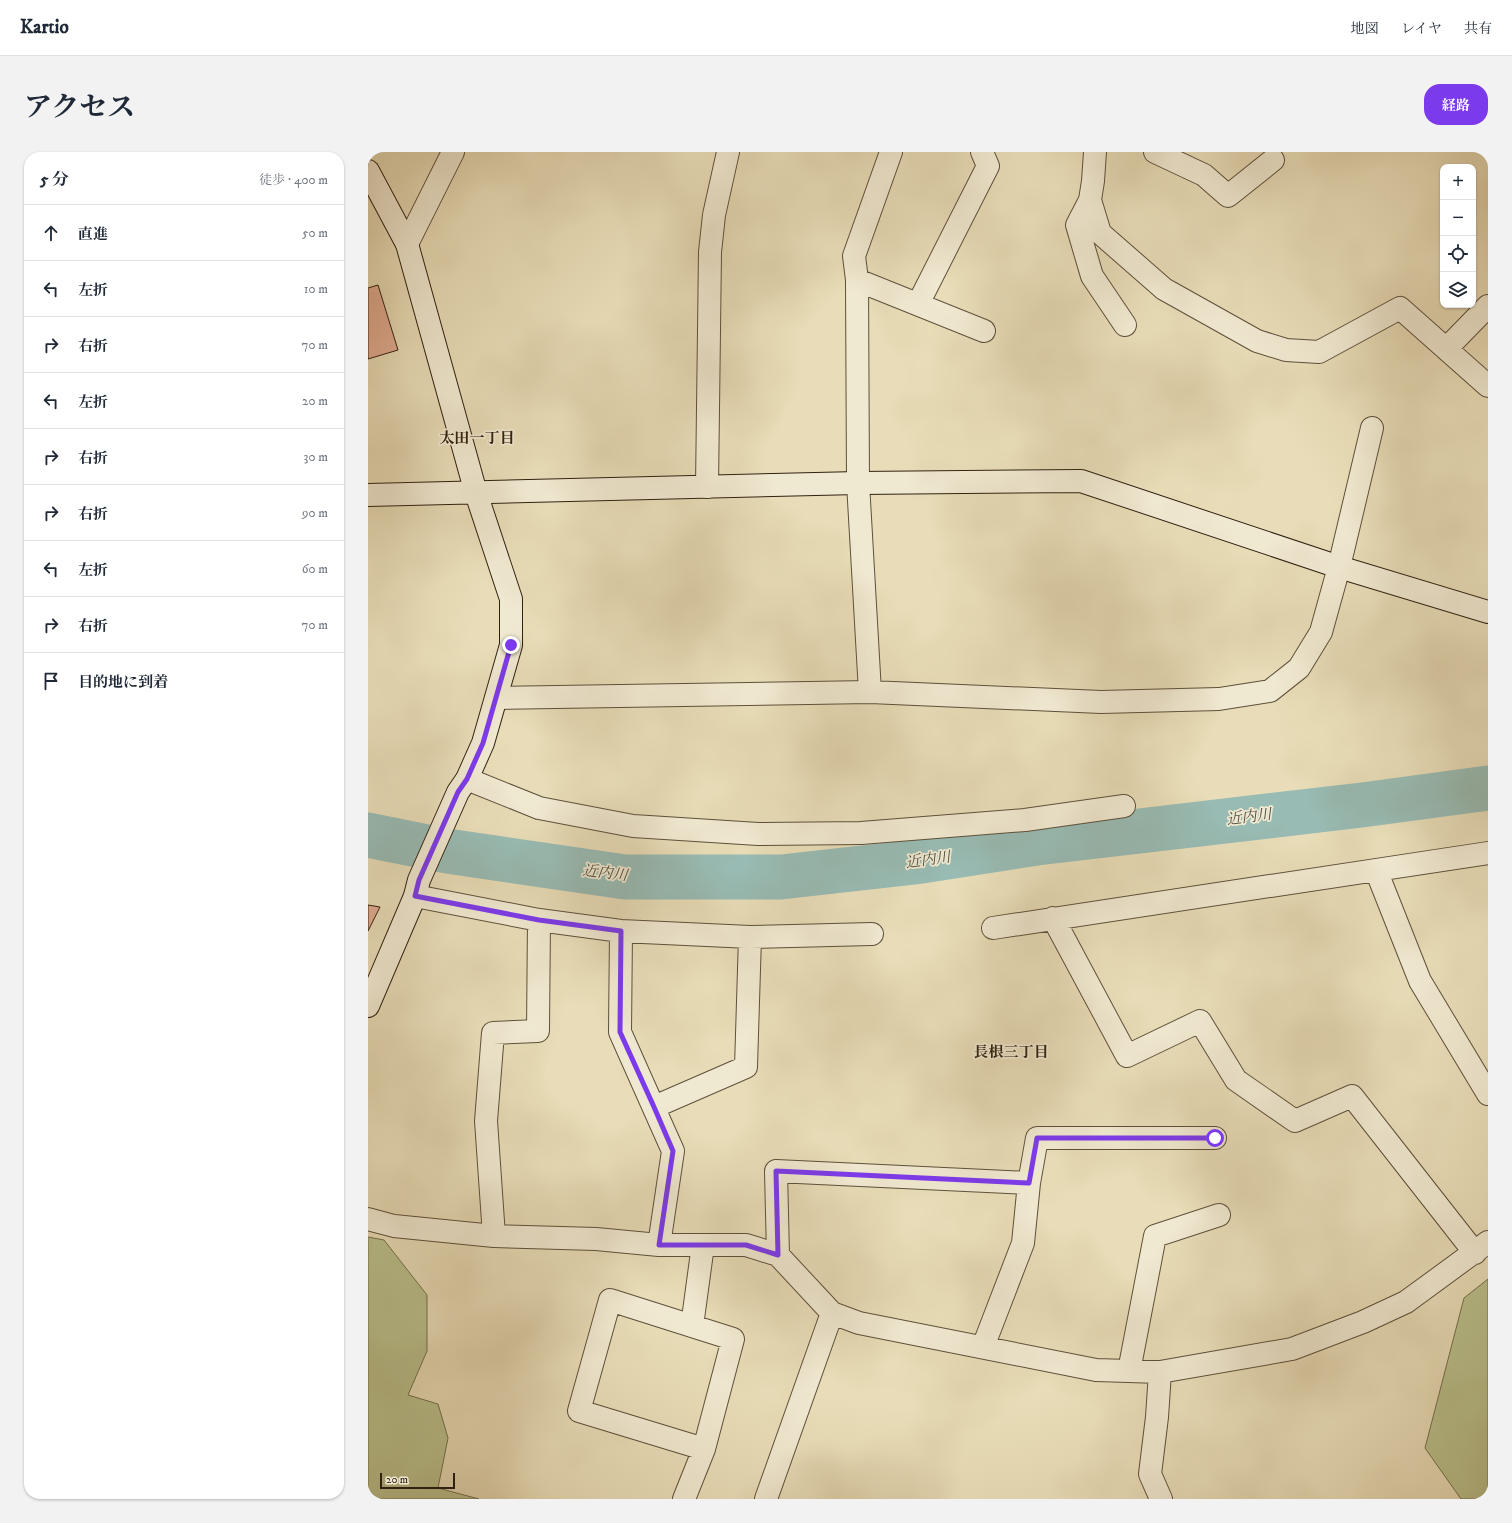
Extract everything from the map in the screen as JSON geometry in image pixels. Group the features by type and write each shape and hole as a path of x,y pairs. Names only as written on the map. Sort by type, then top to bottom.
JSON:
{"street":[{"path":"407,244 453,152"},
{"path":"707,487 710,252 714,215 728,152"},
{"path":"870,692 858,483 857,280 854,256 891,152"},
{"path":"918,304 988,166 982,152"},
{"path":"1094,152 1090,200 1100,233 1164,289 1257,341 1286,350 1319,352 1400,308 1488,386"},
{"path":"1155,152 1204,174 1228,196 1273,160"},
{"path":"368,171 407,244 476,493 511,599 511,645 483,743 417,888 368,1006"},
{"path":"1090,200 1077,226 1092,276 1125,325"},
{"path":"857,280 984,331"},
{"path":"1446,349 1488,306"},
{"path":"497,698 870,692 1101,702 1219,699 1270,691 1299,668 1321,632 1339,567 1372,428"},
{"path":"368,495 858,483 1081,481 1339,567 1488,612"},
{"path":"463,785 539,808 633,826 758,834 861,833 1025,820 1124,806"},
{"path":"993,928 1488,853"},
{"path":"1376,870 1420,981 1488,1094"},
{"path":"417,888 539,920 621,931 750,937 872,934"},
{"path":"368,1219 394,1226 494,1236 596,1239 659,1245 746,1245 778,1255 832,1313 859,1323 1096,1370 1160,1372 1292,1349 1363,1322 1406,1302 1481,1247 1352,1096 1295,1121 1236,1080 1200,1021 1127,1056 1053,918"},
{"path":"494,1236 486,1121 493,1033 538,1031 539,920"},
{"path":"621,931 620,1032 673,1151 659,1245"},
{"path":"654,1107 746,1067 750,937"},
{"path":"983,1347 1023,1243 1029,1183 1037,1138 1215,1138"},
{"path":"778,1255 776,1171 1029,1183"},
{"path":"1130,1371 1155,1236 1219,1215"},
{"path":"692,1326 703,1245"},
{"path":"684,1499 704,1449 733,1339 610,1300 579,1411 704,1449"},
{"path":"766,1499 832,1313"},
{"path":"1160,1372 1157,1417 1150,1474 1161,1499"}],"green space":[{"path":"368,1237 384,1240 427,1295 427,1351 408,1395 438,1404 448,1438 438,1488 479,1499 368,1499"},
{"path":"1488,1279 1488,1499 1461,1499 1425,1448 1464,1298"}],"building":[{"path":"378,285 398,350 368,359 368,288"},
{"path":"368,905 380,907 368,931"}],"waterway":[{"name":"近内川","path":"368,835 447,851 625,877 781,877 915,862 1037,843 1362,805 1488,788"}],"district":[{"name":"太田一丁目","path":"477,438"},
{"name":"長根三丁目","path":"1011,1052"}],"route":[{"path":"511,645 483,743 467,779 458,792 419,880 415,896 539,920 621,931 620,1032 673,1151 659,1245 746,1245 778,1255 776,1171 1029,1183 1037,1138 1215,1138"}]}
